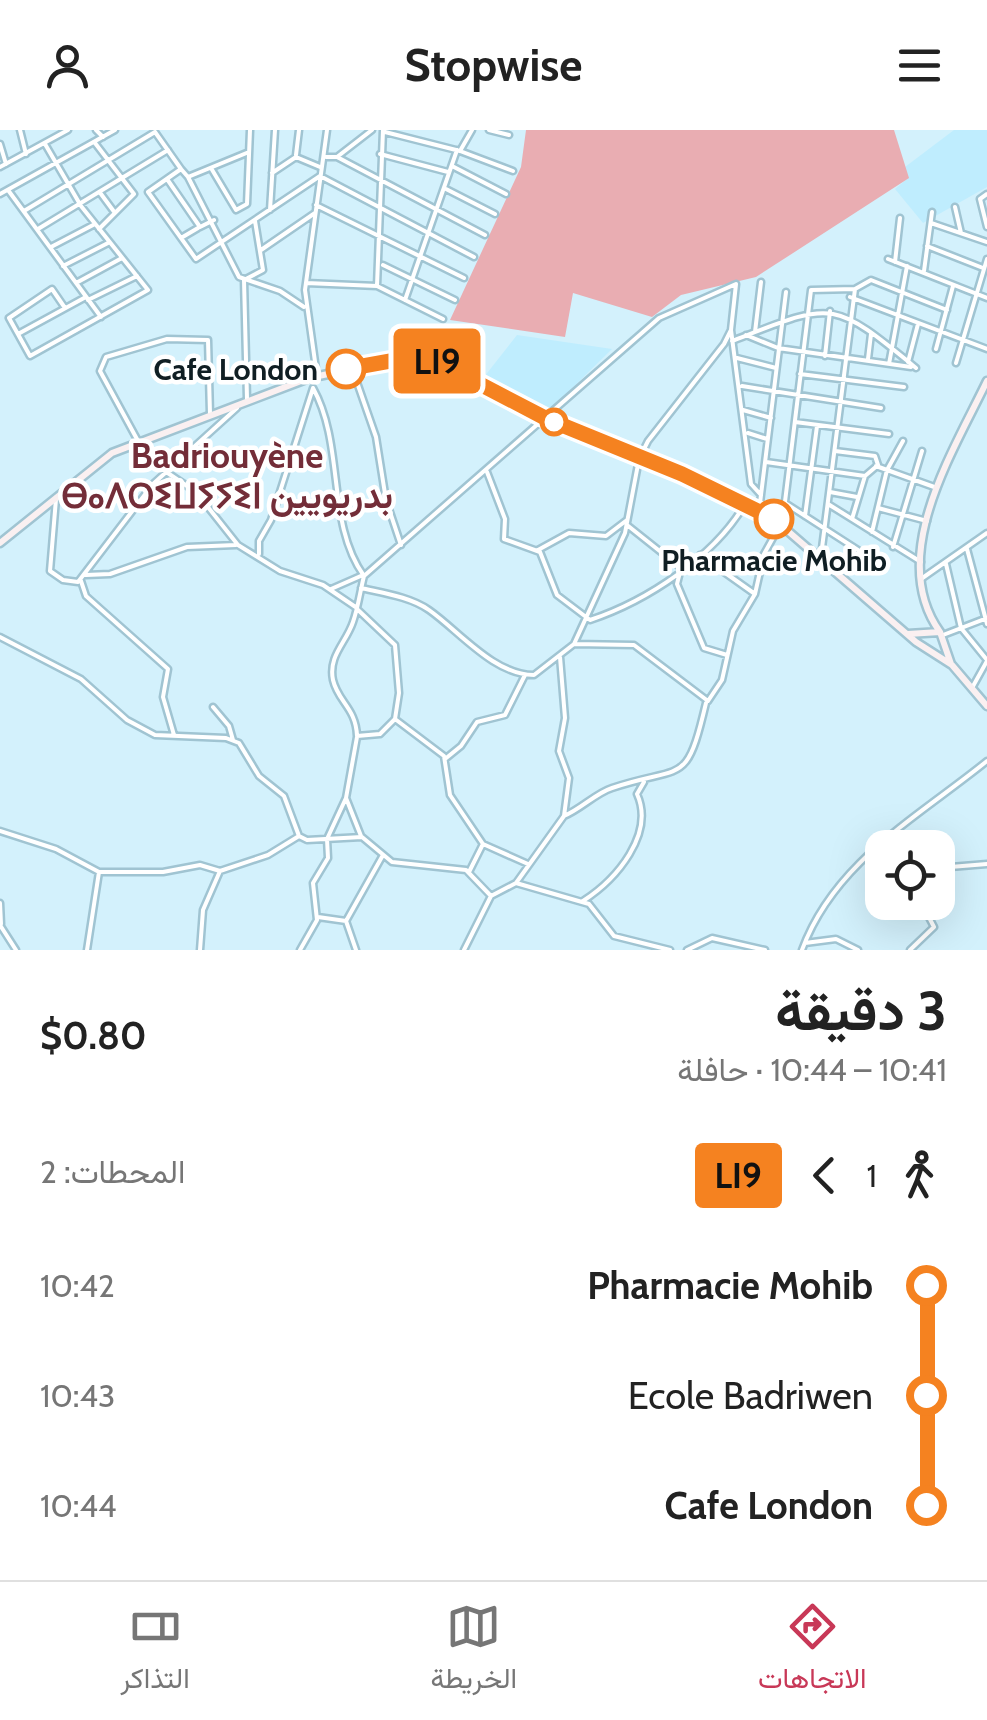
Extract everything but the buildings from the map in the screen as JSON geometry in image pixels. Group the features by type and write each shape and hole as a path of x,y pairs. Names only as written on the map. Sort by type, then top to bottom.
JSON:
{"street":[{"path":"21,130 26,154"},
{"path":"0,167 68,130"},
{"path":"96,130 103,138"},
{"path":"0,194 115,130"},
{"path":"210,167 236,210 247,204 250,130"},
{"path":"270,210 275,130"},
{"path":"272,172 296,156 299,130"},
{"path":"259,554 258,540 286,478 313,388 305,283 327,130"},
{"path":"337,157 372,130"},
{"path":"405,300 458,150 472,130"},
{"path":"490,130 509,135"},
{"path":"24,210 155,131 214,220 230,265 244,280 280,291 304,308"},
{"path":"377,286 378,179 383,131 458,150 514,171"},
{"path":"51,247 97,226 134,194 95,143"},
{"path":"0,144 6,164"},
{"path":"45,144 81,206 148,290 30,356 9,318 52,290 65,308"},
{"path":"38,229 168,150"},
{"path":"188,177 249,152"},
{"path":"380,154 451,169 506,194"},
{"path":"296,156 321,168"},
{"path":"323,158 337,157 484,234"},
{"path":"181,169 148,192 196,260 320,176"},
{"path":"320,176 474,257"},
{"path":"167,179 200,227"},
{"path":"444,188 495,214"},
{"path":"8,190 101,317"},
{"path":"100,194 115,213"},
{"path":"987,194 980,201 987,227"},
{"path":"316,205 464,278"},
{"path":"955,208 961,233"},
{"path":"924,273 932,212"},
{"path":"261,250 315,213"},
{"path":"895,262 900,218"},
{"path":"181,238 214,220"},
{"path":"244,280 263,270 255,221"},
{"path":"931,222 987,242"},
{"path":"63,266 110,242"},
{"path":"927,246 984,268"},
{"path":"76,283 122,258"},
{"path":"888,259 987,298"},
{"path":"956,363 987,259"},
{"path":"380,264 455,300"},
{"path":"889,364 906,266"},
{"path":"18,334 138,276"},
{"path":"244,280 247,399"},
{"path":"464,950 492,896 516,883 564,816 611,788 667,776 688,762 706,701 722,680 733,632 755,594 764,554 782,521 811,290 855,289 871,280 947,310"},
{"path":"755,332 761,282"},
{"path":"305,283 377,286 444,319"},
{"path":"331,589 364,576 660,318 736,284 730,330 720,351 676,402 640,458 627,522 574,644 560,657 539,672 525,675 466,641 427,608 361,588"},
{"path":"936,350 954,285"},
{"path":"822,548 852,319 850,297 855,289"},
{"path":"760,503 786,292"},
{"path":"850,297 987,349"},
{"path":"732,340 808,311 830,312 852,319 916,368 803,353 746,336"},
{"path":"825,356 830,312"},
{"path":"908,362 918,324"},
{"path":"730,330 752,484 761,495"},
{"path":"868,361 871,334"},
{"path":"139,442 100,371 106,358 168,339 208,340 210,414"},
{"path":"0,543 100,459 128,446 313,377 427,357 547,419 782,521 908,634 952,665 987,706"},
{"path":"736,358 776,368"},
{"path":"352,368 376,437 389,510 401,545"},
{"path":"800,374 904,386"},
{"path":"952,665 930,617 921,579 927,521 937,488 987,382"},
{"path":"740,385 772,394 880,408"},
{"path":"300,950 318,917 312,883 328,858 327,839 346,798 357,736 354,713 334,686 332,672 357,609 364,576 348,542 332,439 313,388"},
{"path":"81,581 112,532 166,470 236,411 238,404"},
{"path":"744,410 771,418"},
{"path":"794,422 889,434"},
{"path":"805,516 817,426"},
{"path":"747,432 767,439"},
{"path":"872,532 887,470 903,441"},
{"path":"128,446 206,502 238,545"},
{"path":"835,450 875,456 876,466"},
{"path":"893,547 922,451"},
{"path":"765,462 865,476"},
{"path":"876,466 937,488"},
{"path":"852,519 865,476 876,466"},
{"path":"486,472 505,519 504,538 538,550 557,595 583,618 594,620 640,599 700,555 726,531 745,504"},
{"path":"830,492 857,497"},
{"path":"56,499 50,571 63,580 81,581"},
{"path":"785,503 862,552"},
{"path":"828,504 922,562"},
{"path":"878,508 927,521"},
{"path":"538,550 563,534 606,536 627,522"},
{"path":"627,522 681,568"},
{"path":"921,579 986,536"},
{"path":"86,575 110,574 187,547 238,545 259,554 280,570 331,589 395,645 399,687 395,719 380,734 357,736"},
{"path":"935,652 942,637 986,621 966,549"},
{"path":"700,555 755,594"},
{"path":"946,564 962,628 987,660 972,688"},
{"path":"681,568 677,583 704,648 727,655"},
{"path":"81,581 86,596 168,669 164,697 174,736"},
{"path":"925,647 930,617"},
{"path":"908,634 928,632 942,637"},
{"path":"0,637 81,679 128,720 155,734 233,740 243,747 260,776 284,796 300,836 315,842 362,837"},
{"path":"574,644 634,645 706,701"},
{"path":"560,657 565,718 559,751 569,778 564,816"},
{"path":"446,759 462,746 477,722 505,715 525,675"},
{"path":"213,708 229,726 233,740"},
{"path":"395,719 433,744 446,759 450,795 483,844 528,864"},
{"path":"895,830 906,818 987,762"},
{"path":"583,901 638,842 644,825 637,794 644,781"},
{"path":"346,798 362,837 383,855 414,867 469,872 492,896"},
{"path":"0,831 56,849 99,872 153,873 200,865 220,871 268,856 300,836"},
{"path":"469,872 483,844"},
{"path":"356,950 346,921 383,855"},
{"path":"802,950 828,896 865,862"},
{"path":"955,867 987,864"},
{"path":"200,950 203,910 220,871"},
{"path":"87,950 99,872"},
{"path":"516,883 583,901 598,911 614,936 670,950"},
{"path":"0,904 0,925 16,950"},
{"path":"318,917 346,921"},
{"path":"910,950 934,927 930,920"},
{"path":"686,950 712,938 765,950"},
{"path":"805,943 836,939 858,950"}],"shaded area":[{"path":"526,130 894,130 909,178 756,277 681,295 652,317 573,293 565,337 450,320 521,167"},
{"path":"954,130 987,130 987,187 923,223 895,189 908,178 905,167"},
{"path":"517,335 612,349 549,411 484,377"}],"bus line":[{"name":"LI9","path":"346,369 427,357 547,419 682,474 774,519"}],"place":[{"name":"Cafe London","path":"346,369"},
{"name":"Pharmacie Mohib","path":"774,519"}],"district":[{"name":"Badriouyène ⴱⴰⴷⵔⵉⵡⵢⵢⵉⵏ بدريويين","path":"227,475"}]}
